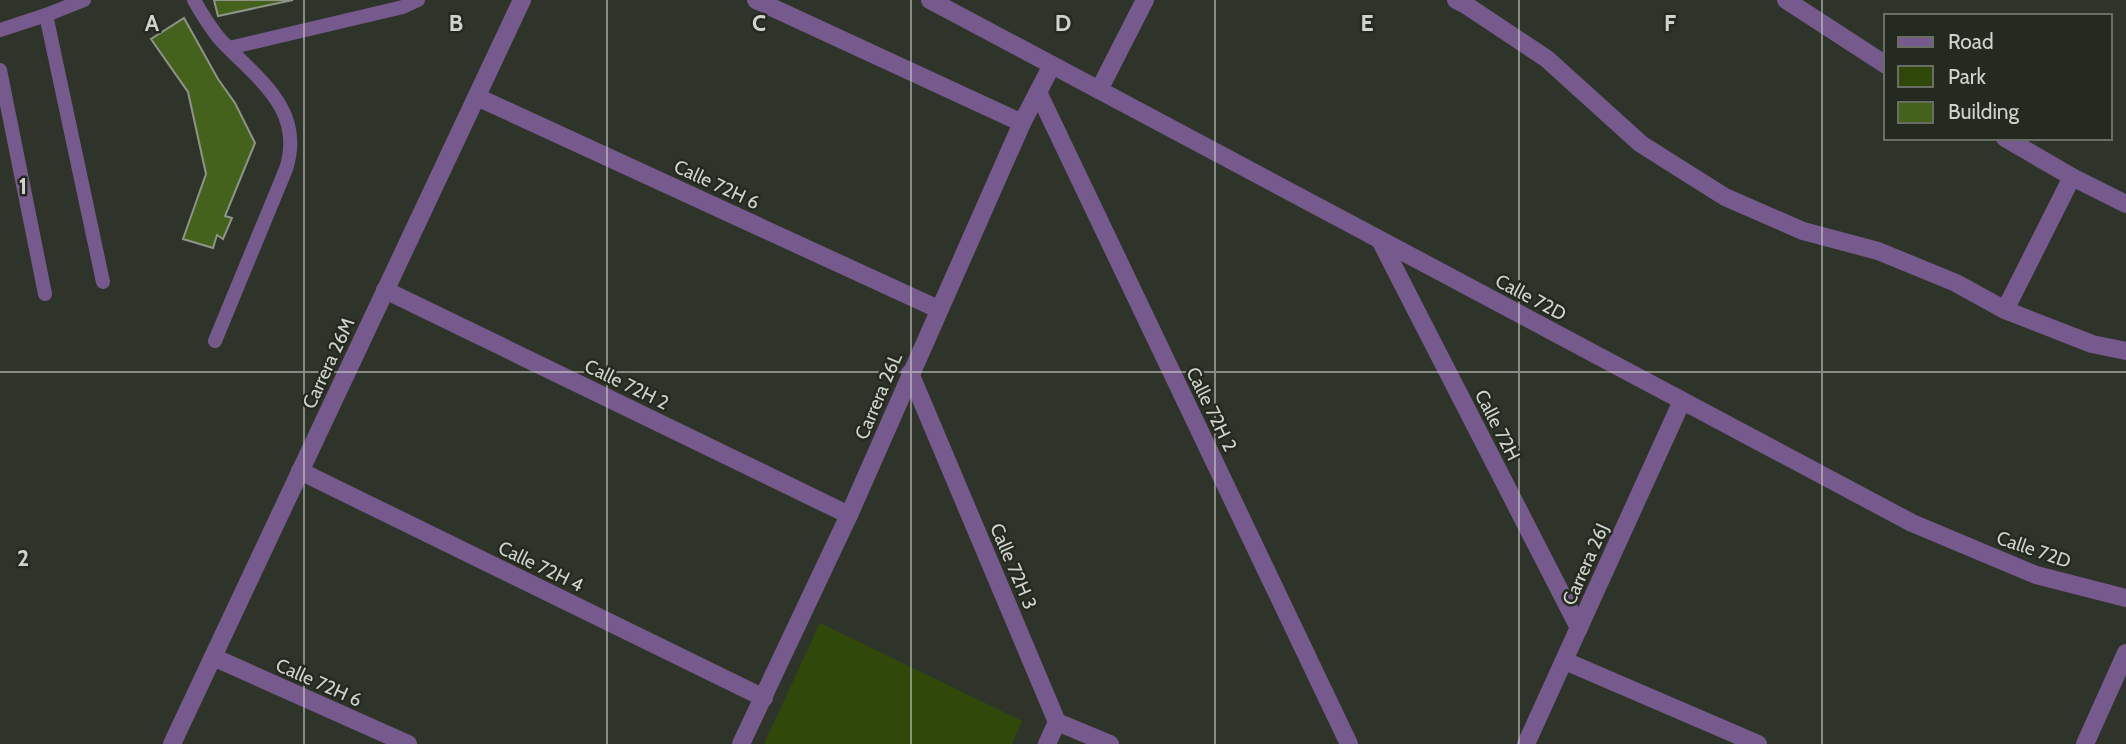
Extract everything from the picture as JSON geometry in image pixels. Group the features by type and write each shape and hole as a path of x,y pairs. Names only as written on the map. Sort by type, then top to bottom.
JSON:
{"street":[{"name":"Carrera 26M","path":"172,744 522,0"},
{"path":"756,0 1022,123"},
{"name":"Calle 72D","path":"930,0 1912,523 2036,575 2126,598"},
{"path":"1100,90 1145,0"},
{"path":"1786,0 1884,64"},
{"path":"1464,2 1547,59 1642,144 1725,197 1803,231 1878,251 1956,283 2005,310 2092,344 2126,351"},
{"name":"Carrera 26L","path":"741,744 849,515 1022,123 1052,65"},
{"name":"Calle 72H 2","path":"1038,92 1349,744"},
{"name":"Calle 72H 6","path":"477,97 939,309"},
{"path":"2008,140 2072,177 2126,204"},
{"path":"2005,310 2072,177"},
{"name":"Calle 72H","path":"1380,240 1579,628"},
{"name":"Calle 72H 2","path":"385,290 849,515"},
{"name":"Calle 72H 3","path":"910,373 1057,722"},
{"name":"Carrera 26J","path":"1526,744 1682,401"},
{"name":"Calle 72H 4","path":"300,471 764,698"},
{"path":"2085,744 2126,653"},
{"name":"Calle 72H 6","path":"213,657 408,744"},
{"path":"1565,661 1758,744"},
{"path":"1046,744 1057,722 1110,744"}],"lane":[{"path":"0,30 84,0"},
{"path":"194,0 205,19 229,48 271,90 290,129 292,141 286,169 215,341"},
{"path":"229,48 418,0"},
{"path":"46,15 103,282"},
{"path":"0,70 45,294"}],"green space":[{"path":"820,623 1022,721 1012,744 764,744"}],"building":[{"path":"214,0 293,0 218,16"},
{"path":"184,18 218,79 235,103 255,143 225,216 232,218 223,239 217,235 213,248 183,239 206,174 188,92 151,39"}]}
